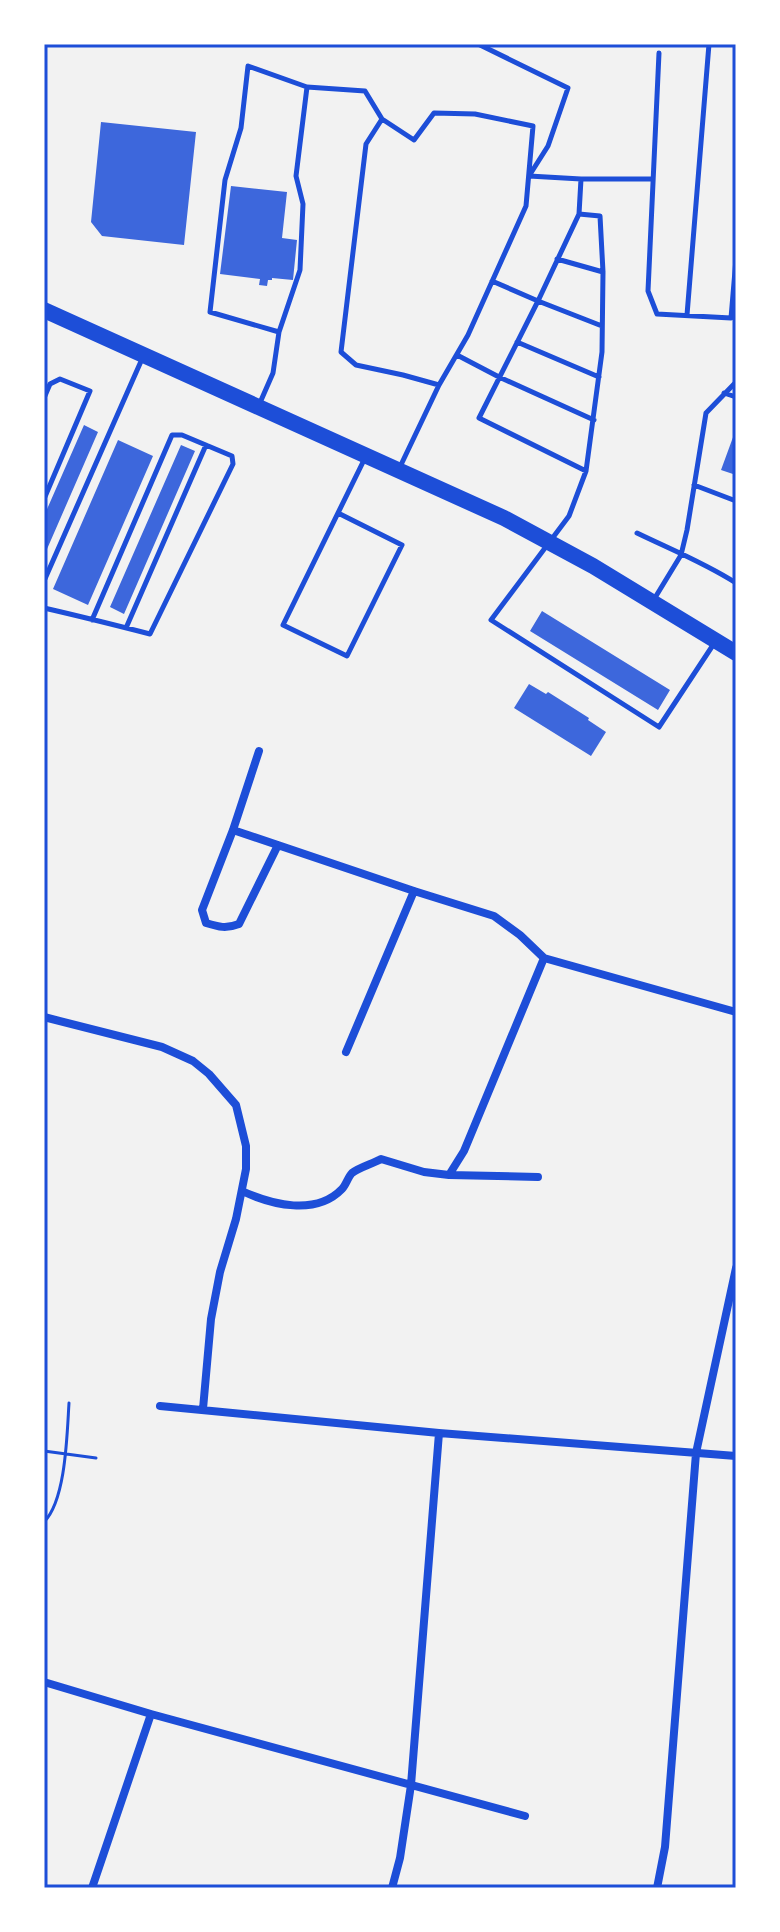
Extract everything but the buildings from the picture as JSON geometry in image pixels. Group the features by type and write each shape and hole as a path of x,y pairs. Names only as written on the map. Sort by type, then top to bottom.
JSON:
{"main road":[{"path":"44,310 504,518 736,653"}],"street":[{"path":"259,751 202,910 206,923 229,928 239,924 278,845"},
{"path":"233,830 494,916 544,958 736,1012"},
{"path":"346,1052 414,891"},
{"path":"449,1175 464,1151 544,958"},
{"path":"44,1017 162,1047 193,1061 236,1105 246,1146 246,1169 211,1319 203,1409"},
{"path":"242,1191 259,1199 291,1206 321,1204 343,1189 352,1173 381,1159 424,1172 449,1175 538,1177"},
{"path":"657,1888 665,1847 696,1453 736,1268"},
{"path":"160,1406 439,1433 736,1456"},
{"path":"392,1888 400,1858 411,1785 439,1433"},
{"path":"44,1682 525,1816"},
{"path":"92,1888 151,1714"}],"lane":[{"path":"478,44 568,88 548,146 529,176"},
{"path":"687,315 709,44"},
{"path":"659,53 648,291 657,314 731,318 736,259"},
{"path":"279,332 210,312 225,180 241,128 248,66 307,87 365,91 382,119 414,140 434,113 475,114 533,126 526,206 468,335 439,385 399,470"},
{"path":"259,407 273,373 279,332 300,270 303,204 296,176 307,87"},
{"path":"382,119 366,144 341,352 356,365 439,385"},
{"path":"529,176 653,179"},
{"path":"581,179 579,214 479,418 586,471"},
{"path":"579,214 600,216 603,272 602,352 586,471 569,516 491,620 659,727 716,641"},
{"path":"557,259 603,272"},
{"path":"492,281 602,326"},
{"path":"517,342 599,377"},
{"path":"44,581 144,354"},
{"path":"457,355 594,420"},
{"path":"44,398 50,384 60,379 90,391 44,499"},
{"path":"652,602 681,555 706,413 735,384"},
{"path":"724,393 736,397"},
{"path":"44,608 92,620 150,634 233,464 232,456 182,435 172,435 92,620"},
{"path":"126,628 206,445"},
{"path":"338,513 402,545 347,656 283,625 338,513 366,456"},
{"path":"694,485 736,501"},
{"path":"637,533 716,570 736,583"}],"path":[{"path":"44,1522 57,1499 65,1455 69,1403"},
{"path":"44,1451 96,1458"}]}
